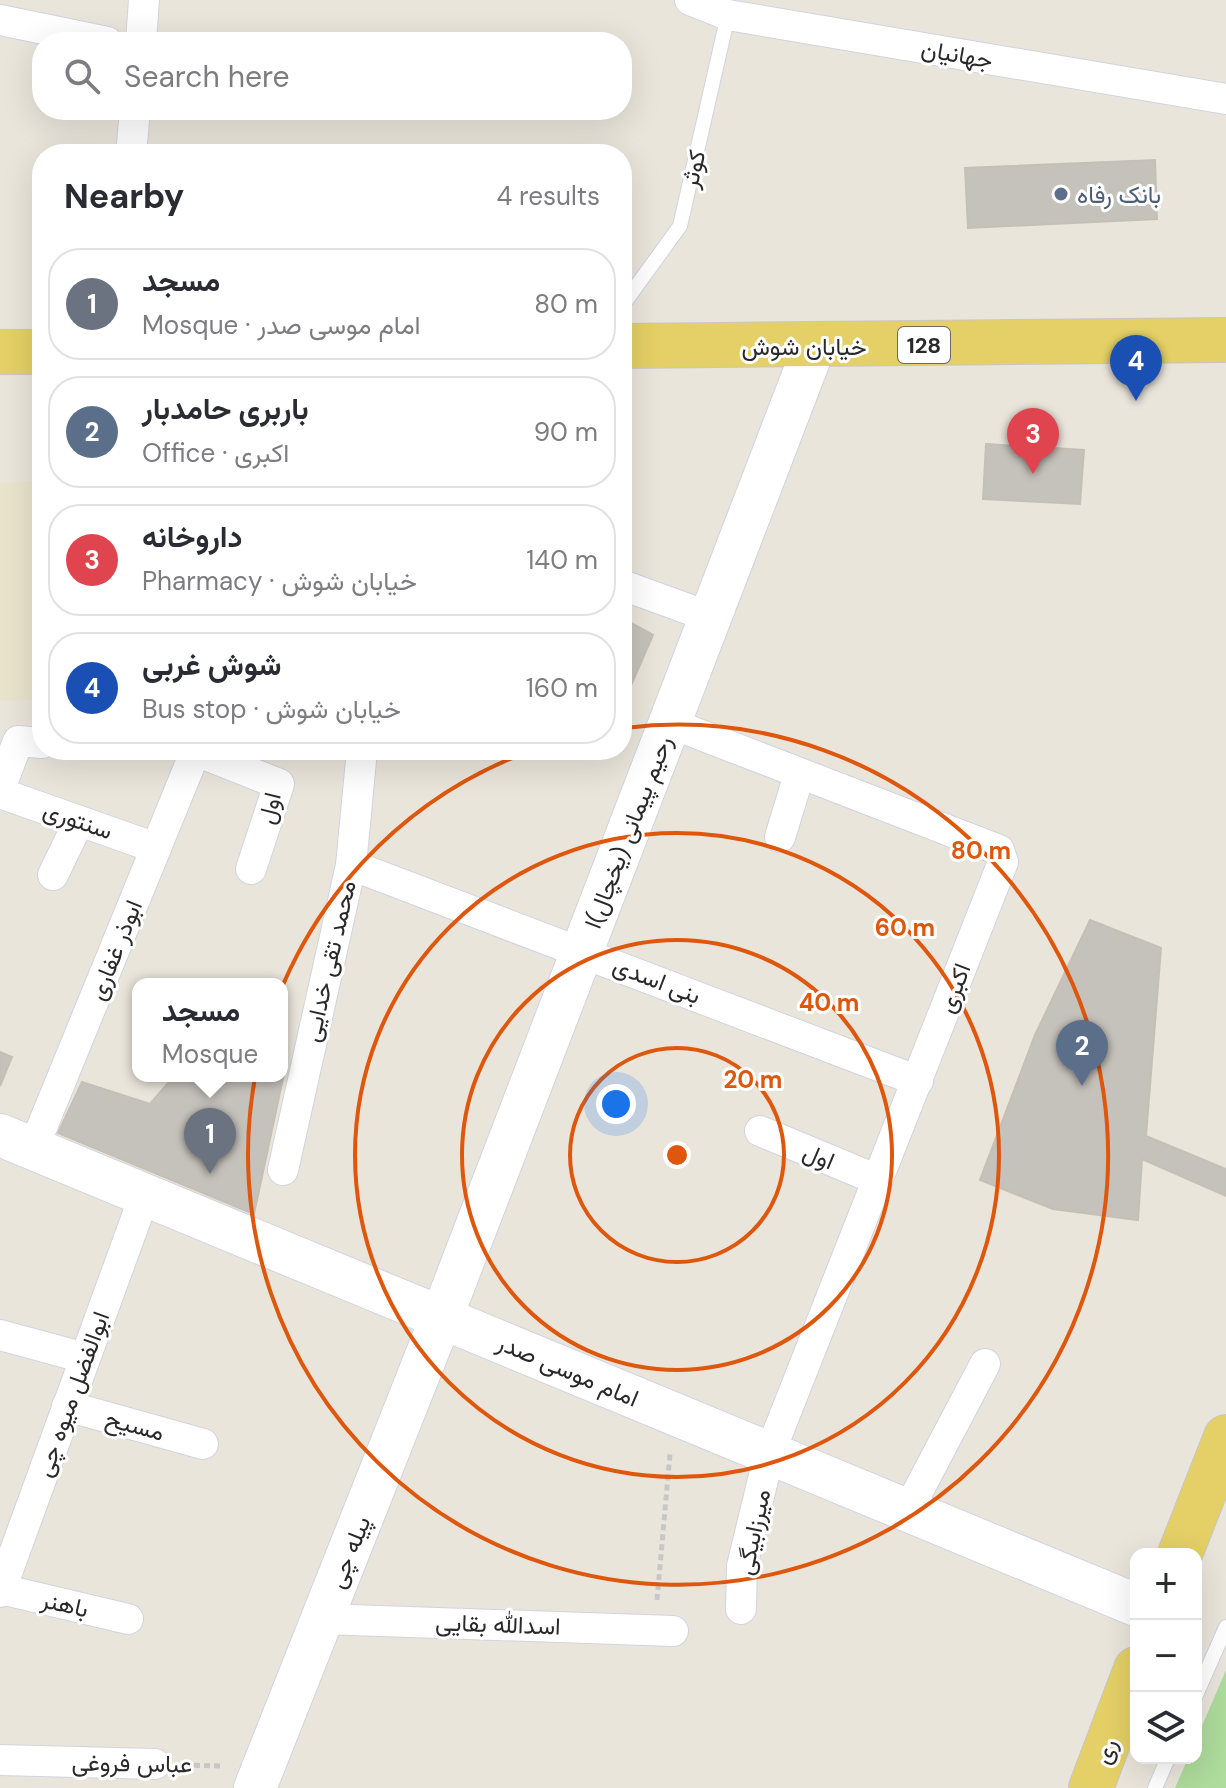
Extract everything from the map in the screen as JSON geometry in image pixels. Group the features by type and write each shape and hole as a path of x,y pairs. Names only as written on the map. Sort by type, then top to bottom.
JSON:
{"main road":[{"name":"خیابان شوش","path":"632,346 814,347 1226,340"},
{"path":"0,352 32,352"},
{"path":"1182,1548 1226,1437"},
{"name":"ری","path":"1091,1788 1130,1685"}],"street":[{"path":"142,32 144,0"},
{"name":"جهانیان","path":"690,0 728,15 1226,99"},
{"path":"0,20 58,32"},
{"path":"132,144 134,120"},
{"name":"رحیم پیمانی (یخچال)ا","path":"442,1316 814,347"},
{"path":"632,589 710,617"},
{"name":"اکبری","path":"670,723 999,850 1003,862 769,1455"},
{"path":"0,791 18,741 32,742"},
{"name":"ابوذر غفاری","path":"16,1142 156,848 192,760"},
{"name":"اول","path":"220,760 279,784 251,869"},
{"name":"محمد تقی خدایی","path":"283,1170 351,865 361,760"},
{"path":"780,837 799,775"},
{"name":"سنتوری","path":"0,791 156,848"},
{"path":"53,875 79,821"},
{"name":"بنی اسدی","path":"351,865 918,1081"},
{"name":"اول","path":"760,1131 878,1180"},
{"name":"امام موسی صدر","path":"16,1142 1130,1603"},
{"name":"ابوالفضل میوه چی","path":"0,1591 6,1557 67,1406 144,1197"},
{"name":"پیله چی","path":"259,1777 442,1316"},
{"path":"0,1335 85,1358"},
{"path":"907,1512 985,1364"},
{"name":"مسیح","path":"67,1406 203,1444"},
{"name":"میرزابیگی","path":"741,1609 742,1566 769,1455"},
{"name":"باهنر","path":"0,1591 128,1619"},
{"name":"اسدالله بقایی","path":"322,1619 663,1630"},
{"name":"عباس فروغی","path":"0,1760 51,1775 155,1764"}],"lane":[{"name":"کوثر","path":"632,292 680,226 728,15"},
{"path":"1197,1692 1226,1627"},
{"path":"1155,1788 1165,1764"}],"path":[{"path":"663,1630 673,1416"},
{"name":"عباس فروغی","path":"155,1764 259,1777"}],"shaded area":[{"path":"32,481 32,700 0,701 0,483"}],"green space":[{"path":"1226,1670 1226,1788 1175,1788 1185,1764 1202,1764 1202,1726"}],"building":[{"name":"بانک رفاه","path":"1155,160 1157,219 968,228 965,168"},
{"path":"986,444 1084,450 1080,504 983,499"},
{"path":"632,623 653,635 632,683"},
{"path":"1090,920 1161,948 1146,1136 1226,1169 1226,1196 1142,1159 1138,1220 1053,1209 980,1180 1035,1035"},
{"path":"0,1052 12,1057 0,1086"},
{"path":"82,1082 150,1104 169,1082 282,1082 254,1214 58,1133"}],"place":[{"name":"بانک رفاه","path":"1061,194"},
{"name":"شوش غربی","path":"1136,401"},
{"name":"داروخانه","path":"1033,474"},
{"name":"باربری حامدبار","path":"1082,1086"},
{"name":"مسجد","path":"210,1174"}]}
